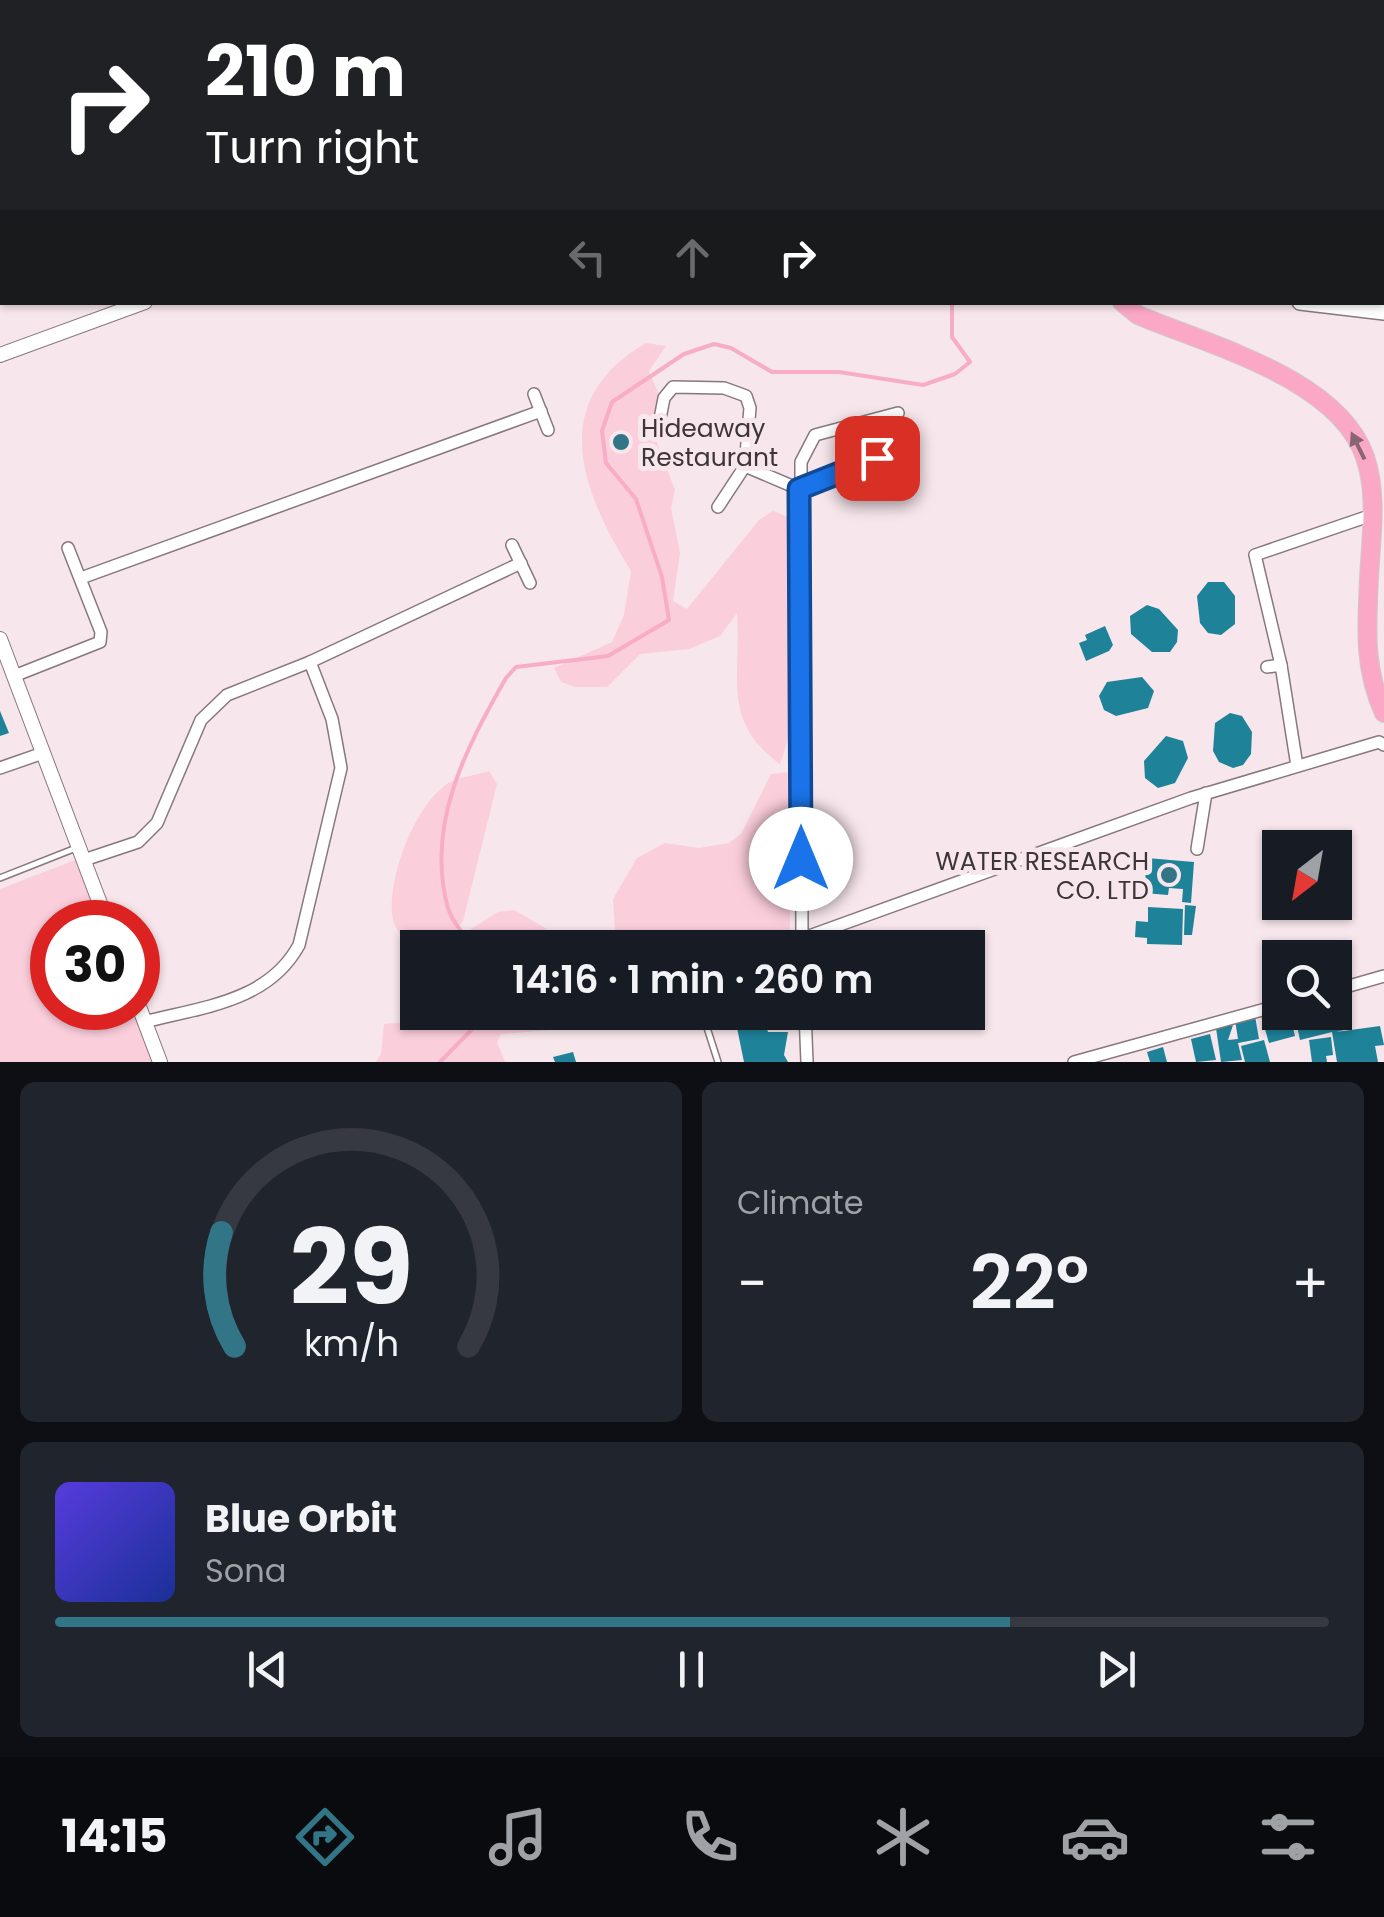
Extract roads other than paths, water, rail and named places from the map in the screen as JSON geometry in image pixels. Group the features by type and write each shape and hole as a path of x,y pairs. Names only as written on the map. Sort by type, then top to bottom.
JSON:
{"highway":[{"path":"1125,305 1138,316 1305,386 1342,416 1364,455 1372,514 1366,654 1370,680 1384,713"}],"main road":[{"path":"1323,305 1377,312"}],"street":[{"path":"0,355 137,305"},
{"path":"658,429 664,398 673,388 738,390 750,408 746,466 718,508"},
{"path":"534,394 548,430"},
{"path":"80,578 540,411"},
{"path":"802,930 799,489 804,451 816,435 898,413"},
{"path":"746,466 799,489 877,458"},
{"path":"1297,766 1281,665 1255,555 1372,514"},
{"path":"512,545 530,583"},
{"path":"14,676 100,642 68,548"},
{"path":"82,853 138,842 157,823 197,728 219,701 238,689 310,662 521,564"},
{"path":"0,639 99,900"},
{"path":"160,1018 224,1002 270,983 287,967 298,945 341,768 337,736 310,662"},
{"path":"1267,667 1281,665"},
{"path":"837,930 1206,793 1379,742 1384,744"},
{"path":"0,768 44,753"},
{"path":"1197,849 1206,793"},
{"path":"1352,985 1384,976"},
{"path":"1074,1062 1262,1009"},
{"path":"147,1030 160,1062"},
{"path":"806,1030 807,1062"}],"lane":[{"path":"0,878 82,853"},
{"path":"708,1030 718,1062"}],"waterway":[{"path":"460,930 448,908 442,877 446,817 464,760 506,678 516,667 608,656 669,620 662,577 636,499 606,463 602,431 612,402 684,354 714,344 731,348 772,372 839,372 923,385 955,374 970,362 952,337 952,305"},
{"path":"440,1062 471,1030"}],"place":[{"name":"Hideaway Restaurant","path":"621,442"},
{"name":"WATER RESEARCH CO. LTD","path":"1169,875"}]}
